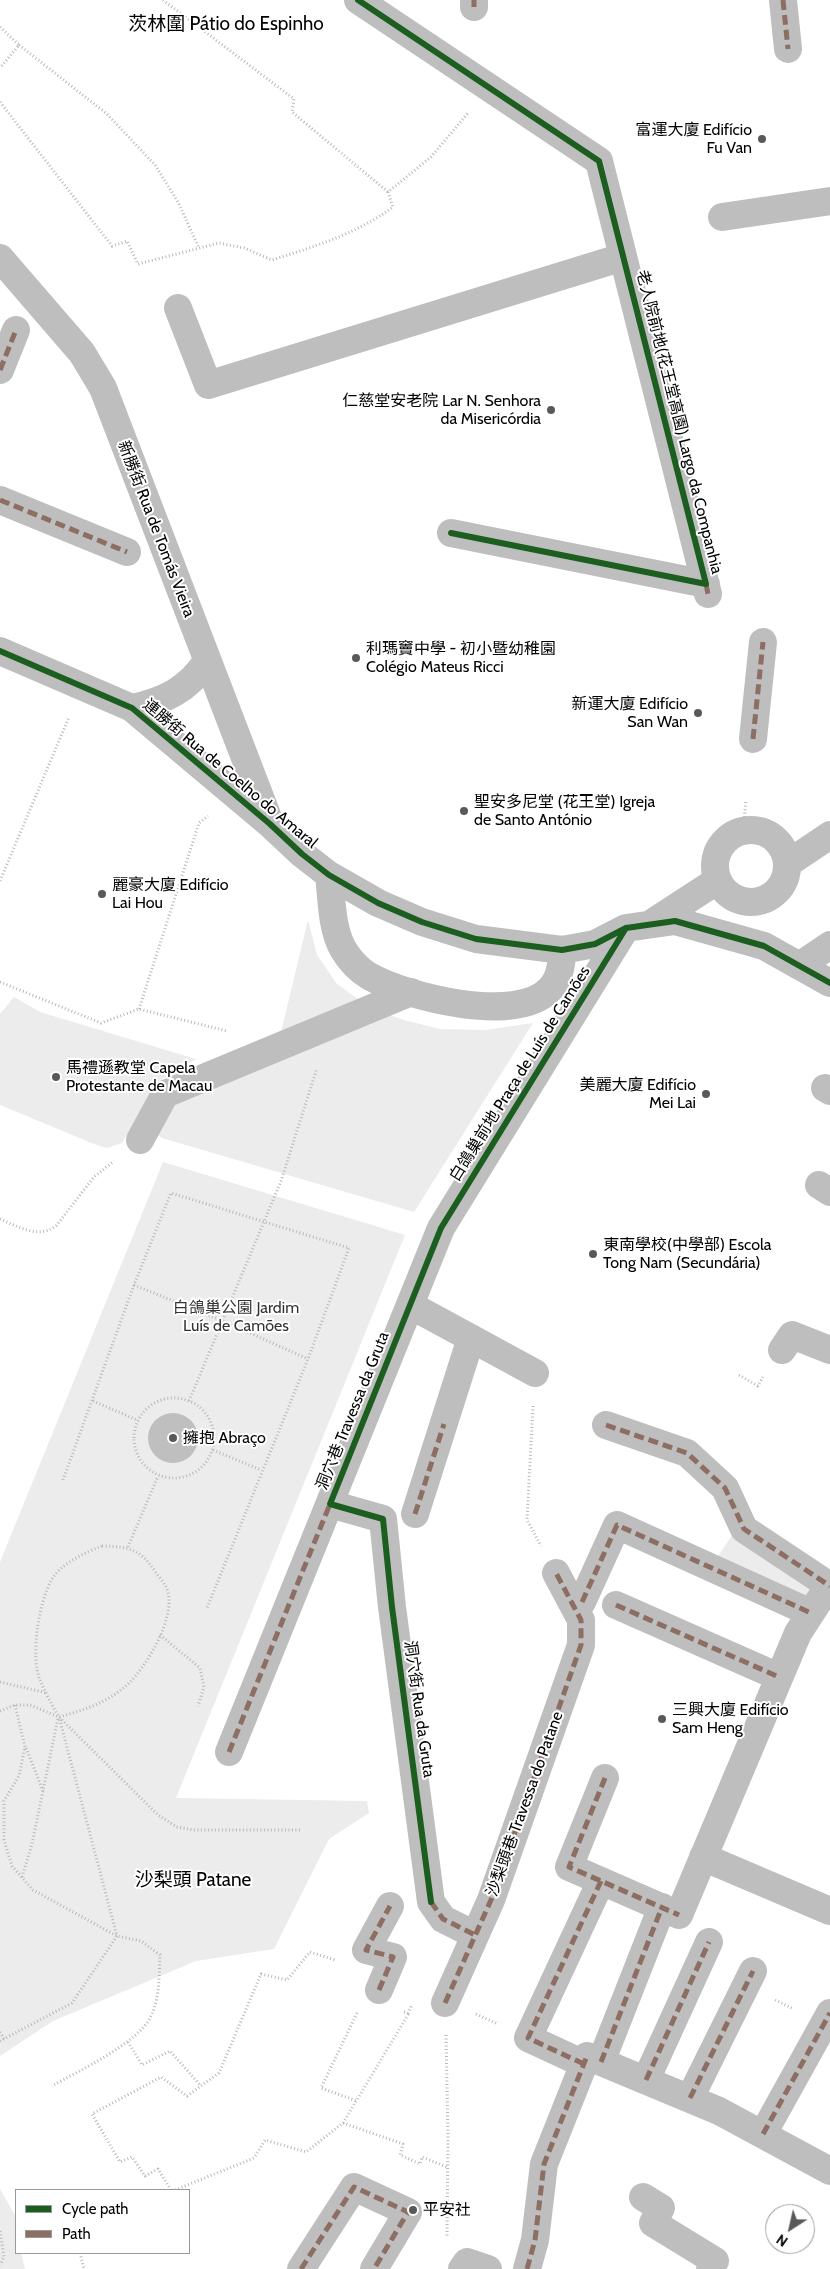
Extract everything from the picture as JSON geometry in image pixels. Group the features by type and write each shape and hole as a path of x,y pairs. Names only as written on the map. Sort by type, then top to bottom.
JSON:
{"street":[{"path":"358,0 490,88"},
{"path":"783,0 788,49"},
{"name":"老人院前地(花王堂高園) Largo da Companhia","path":"451,533 707,589 599,161 490,88"},
{"path":"722,217 830,200"},
{"name":"老人院前地(花王堂高園) Largo da Companhia","path":"178,308 208,385 623,257"},
{"name":"新勝街 Rua de Tomás Vieira","path":"0,258 82,353 103,388 270,824"},
{"path":"0,370 16,330"},
{"path":"0,500 127,552"},
{"path":"753,739 764,642"},
{"name":"連勝街 Rua de Coelho do Amaral","path":"0,651 132,708 270,824 302,854 330,875"},
{"path":"132,708 156,703 171,696 186,686 207,661"},
{"path":"743,830 752,830 769,835 782,847 786,864 786,873 778,890 771,895 754,901 737,899 722,888 718,880 715,862 721,845 727,839 743,830"},
{"path":"786,864 830,835"},
{"path":"330,875 335,926 343,949 360,970 370,976 412,992 459,1003 499,1007 519,1005 537,999 550,989 559,974 562,950"},
{"name":"白鴿巢前地 Praça de Luís de Camões","path":"330,875 378,903 422,922 467,936 528,948 562,950 595,944 626,928"},
{"path":"652,923 718,880"},
{"path":"626,928 675,921 764,946 830,983"},
{"name":"白鴿巢前地 Praça de Luís de Camões","path":"410,1305 441,1228 626,928"},
{"path":"799,966 830,945"},
{"path":"140,1140 164,1094 412,992"},
{"path":"410,1305 535,1373"},
{"name":"洞穴巷 Travessa da Gruta","path":"229,1752 410,1305"},
{"path":"782,1350 792,1336 830,1350"},
{"path":"415,1514 471,1338"},
{"path":"527,2269 536,2240 544,2164 591,2061 670,1911 703,1857 798,1632 830,1585 744,1528 725,1488 687,1453 606,1425"},
{"name":"洞穴巷 Travessa da Gruta","path":"330,1504 383,1519"},
{"name":"洞穴街 Rua da Gruta","path":"383,1519 392,1607 432,1902 444,1919 475,1935"},
{"path":"576,1602 617,1524 811,1613"},
{"name":"沙梨頭巷 Travessa do Patane","path":"448,1996 491,1900 582,1645 581,1620 576,1602 556,1573"},
{"path":"616,1605 779,1678"},
{"path":"606,1778 569,1867 670,1911"},
{"path":"703,1857 830,1911"},
{"path":"601,1881 528,2038 646,2080 690,2098 719,2111 830,2171"},
{"path":"379,1990 393,1957 366,1950 390,1906"},
{"path":"646,2080 709,1942"},
{"path":"690,2098 750,1978"},
{"path":"763,2134 827,2018"},
{"path":"301,2269 354,2187 408,2212 374,2269"},
{"path":"643,2197 661,2208 653,2223 715,2261 710,2269"}],"path":[{"path":"0,102 112,246 127,241 138,264 219,243 244,248 272,260 337,240 369,224 393,207 388,192 292,112 294,99 163,0"},
{"path":"0,27 107,114 155,165 178,202 199,248"},
{"path":"0,68 20,45"},
{"path":"388,192 431,157 490,88"},
{"path":"0,881 82,687"},
{"path":"743,830 746,800"},
{"path":"139,1009 199,823"},
{"path":"0,982 101,1023 139,1009 236,1033"},
{"path":"189,1401 280,1181 330,1025"},
{"path":"0,1219 40,1233 50,1230 56,1226 94,1177 140,1140"},
{"path":"63,1480 134,1285 171,1193 349,1248 308,1359 206,1608"},
{"path":"134,1285 223,1320 308,1359"},
{"path":"527,1520 535,1373"},
{"path":"178,1398 189,1401 200,1407 213,1427 212,1450 207,1462 197,1472 185,1477 171,1479 158,1476 138,1458 134,1446 133,1433 137,1420 144,1410 154,1403 178,1398"},
{"path":"93,1401 137,1420"},
{"path":"212,1450 261,1470"},
{"path":"128,1547 158,1476"},
{"path":"0,2041 72,2003 117,1936 58,1717 39,1678 35,1649 40,1616 53,1579 81,1554 102,1546 128,1547 146,1558 167,1590 169,1610 158,1642 130,1682 96,1706 58,1717"},
{"path":"160,1635 200,1668 204,1687 198,1706"},
{"path":"0,1682 47,1693"},
{"path":"15,1705 25,1747 43,1792"},
{"path":"0,1711 15,1705 30,1706 58,1717 158,1814 177,1827 193,1830 300,1830"},
{"path":"22,1878 32,1844 58,1717"},
{"path":"25,1747 19,1776 4,1801 4,1840 12,1866 33,1890 117,1936 141,1941 160,1955 158,1986 151,2017 128,2042 52,2086"},
{"path":"170,2189 158,2170 145,2176 132,2158 120,2162 92,2114 162,2078 187,2096 219,2073 260,1974 287,1980 310,1952"},
{"path":"750,1978 827,2018"},
{"path":"177,2189 254,2158 265,2140 306,2152 343,2124 408,2013 448,1996 447,2244"},
{"path":"471,2012 528,2038"},
{"path":"351,2028 321,2088 358,2101"},
{"path":"0,2032 4,2039"},
{"path":"128,2042 142,2065 170,2051 201,2086"},
{"path":"343,2124 403,2144 400,2155 420,2164 422,2157 446,2167"},
{"path":"0,2231 4,2257 0,2265"},
{"path":"80,2254 84,2269"}],"green space":[{"path":"308,920 317,955 337,984 370,1008 404,1020 440,1029 485,1030 533,1023 414,1212 162,1138 138,1124 280,1036"},
{"path":"14,997 40,1012 196,1059 159,1081 122,1143 107,1148 99,1146 0,1105 0,1014"},
{"name":"白鴿巢公園 Jardim Luís de Camões","path":"163,1162 405,1235 176,1798 367,1801 369,1813 329,1839 274,1949 196,1961 53,2021 0,2056 0,1562"},
{"path":"735,1531 814,1586 806,1599 716,1559"},
{"path":"0,2189 15,2215 15,2254 21,2254 25,2269 0,2269"}],"shaded area":[{"path":"168,1413 178,1413 191,1420 198,1433 198,1443 191,1456 178,1463 168,1463 159,1459 152,1452 148,1443 148,1433 152,1424 159,1417"}],"marked path":[{"path":"474,0 474,7"},
{"path":"783,0 788,49"},
{"path":"0,370 16,330"},
{"path":"0,500 127,552"},
{"path":"706,584 708,594"},
{"path":"753,739 763,642"},
{"path":"415,1514 444,1424"},
{"path":"606,1425 687,1453 725,1488 744,1529 830,1586"},
{"path":"229,1752 330,1504"},
{"path":"582,1602 617,1525 811,1613"},
{"path":"445,2003 491,1900 581,1645 581,1620 556,1573"},
{"path":"616,1605 779,1677"},
{"path":"605,1778 569,1867 679,1915"},
{"path":"584,2064 528,2038 601,1881"},
{"path":"431,1902 443,1919 475,1935"},
{"path":"379,1990 393,1957 366,1950 390,1906"},
{"path":"601,2062 662,1907"},
{"path":"646,2080 709,1942"},
{"path":"690,2098 753,1971"},
{"path":"763,2134 830,2013"},
{"path":"527,2269 535,2240 544,2164 587,2056"},
{"path":"301,2269 354,2187 408,2212 374,2269"}],"cycle path":[{"path":"358,0 599,161 706,584 451,533"},
{"path":"0,651 132,708 329,875 378,903 422,922 476,939 562,950 595,944 626,928 675,921 764,946 830,983"},
{"path":"431,1902 392,1607 383,1519 330,1504 441,1228 626,928"}],"place":[{"name":"富運大廈 Edifício Fu Van","path":"762,139"},
{"name":"仁慈堂安老院 Lar N. Senhora da Misericórdia","path":"551,410"},
{"name":"利瑪竇中學 - 初小暨幼稚園 Colégio Mateus Ricci","path":"356,658"},
{"name":"新運大廈 Edifício San Wan","path":"698,713"},
{"name":"聖安多尼堂 (花王堂) Igreja de Santo António","path":"464,811"},
{"name":"麗豪大廈 Edifício Lai Hou","path":"102,894"},
{"name":"馬禮遜教堂 Capela Protestante de Macau","path":"56,1077"},
{"name":"美麗大廈 Edifício Mei Lai","path":"706,1094"},
{"name":"東南學校(中學部) Escola Tong Nam (Secundária)","path":"593,1254"},
{"name":"擁抱 Abraço","path":"173,1438"},
{"name":"三興大廈 Edifício Sam Heng","path":"662,1719"},
{"name":"平安社","path":"413,2210"}],"district":[{"name":"茨林圍 Pátio do Espinho","path":"226,24"},
{"name":"沙梨頭 Patane","path":"193,1880"}]}
